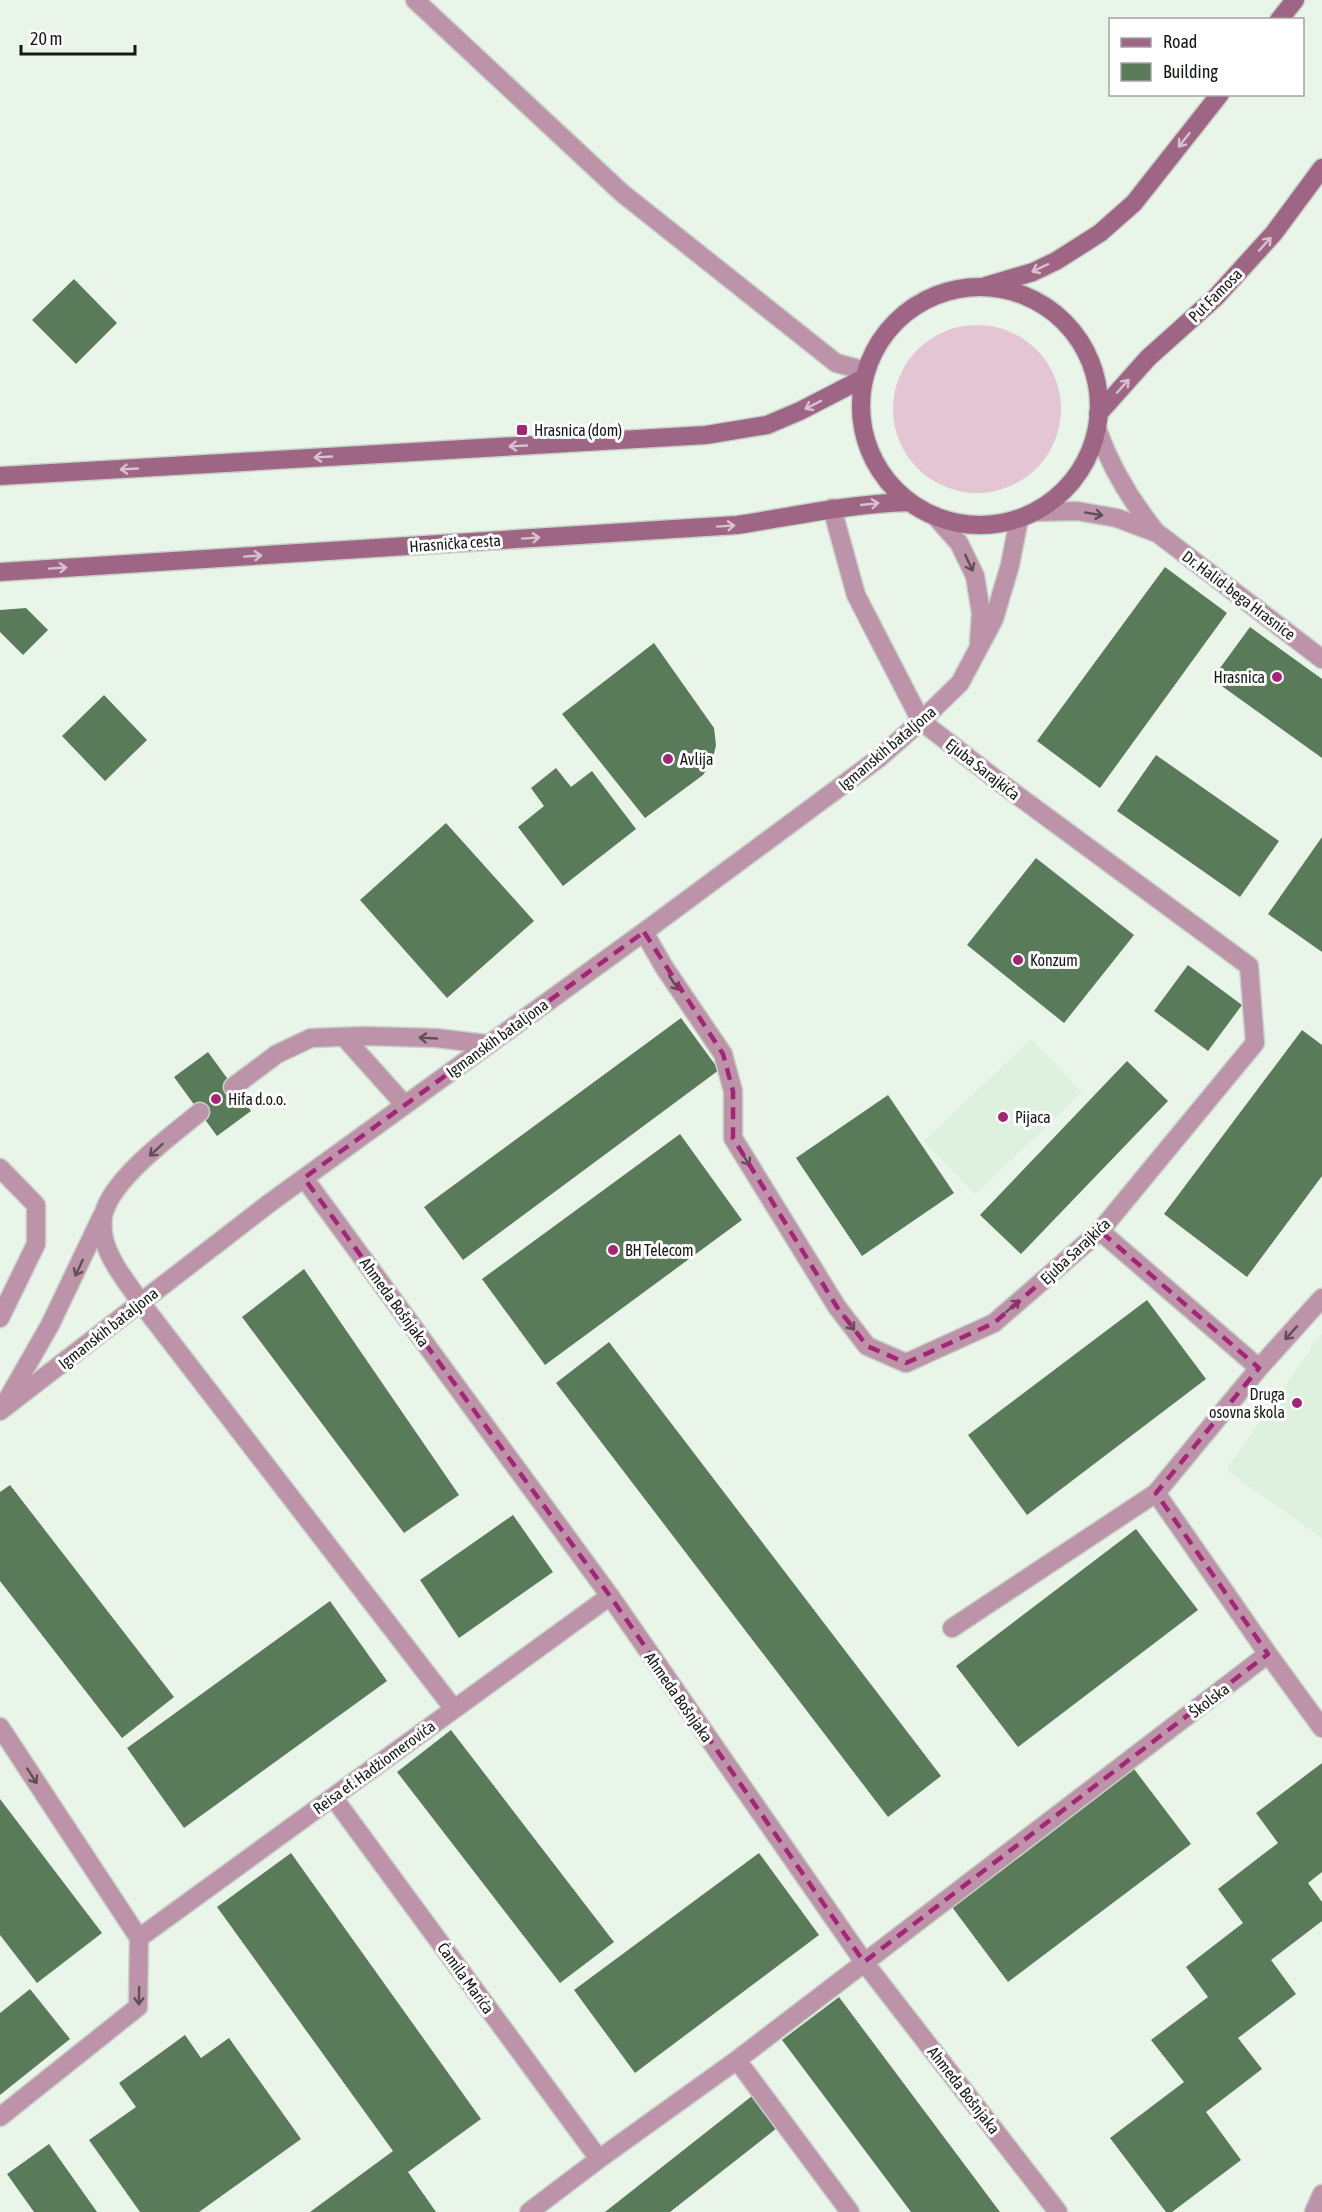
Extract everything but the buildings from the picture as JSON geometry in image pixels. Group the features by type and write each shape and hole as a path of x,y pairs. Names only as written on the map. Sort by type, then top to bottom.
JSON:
{"main road":[{"path":"1281,18 1295,0"},
{"path":"984,287 1022,294 1054,313 1080,342 1095,376 1097,421 1089,454 1075,477 1057,496 1027,515 985,525 951,522 908,502 888,483 873,459 864,433 861,405 865,374 879,342 899,318 924,301 953,290 984,287 1033,272 1056,261 1100,233 1134,203 1218,96"},
{"name":"Put Famosa","path":"1097,421 1148,358 1216,297 1274,233 1322,168"},
{"path":"0,476 706,435 767,425 800,411 865,374"},
{"name":"Hrasnička cesta","path":"0,572 737,525 832,508 908,502"}],"street":[{"path":"415,0 622,194 836,363 865,374"},
{"path":"1097,421 1107,457 1121,484 1137,509 1156,532"},
{"path":"832,508 856,595 921,721"},
{"path":"1027,515 1077,511 1117,518 1156,532"},
{"name":"Igmanskih bataljona","path":"1,1410 271,1202 486,1044 644,932 879,758 960,683 994,619 1027,515"},
{"name":"Igmanskih bataljona","path":"935,516 959,543 975,576 981,613 978,650"},
{"name":"Dr. Halid-bega Hrasnice","path":"1156,532 1322,658"},
{"name":"Ejuba Sarajkića","path":"644,932 664,968 723,1054 733,1091 733,1138 837,1307 867,1346 906,1363 994,1323 1100,1232 1255,1043 1249,966 1002,784 921,721"},
{"path":"233,1087 277,1054 311,1038 365,1036 436,1038 486,1044"},
{"path":"344,1037 404,1104"},
{"path":"1,1410 50,1325 112,1195 168,1139 200,1112"},
{"path":"0,1168 36,1205 36,1244 0,1318"},
{"name":"Ahmeda Bošnjaka","path":"304,1178 609,1596 864,1962 1058,2212"},
{"path":"103,1215 102,1228 108,1251 141,1303 454,1709"},
{"path":"1100,1232 1259,1368"},
{"path":"952,1628 1156,1493 1259,1368 1322,1298"},
{"path":"1156,1493 1322,1728"},
{"name":"Reisa ef. Hadžiomerovića","path":"139,1938 609,1596"},
{"name":"Školska","path":"864,1962 1268,1654"},
{"path":"0,1727 139,1938 138,2007 0,2117"},
{"name":"Ćamila Marića","path":"333,1797 599,2159"},
{"path":"529,2212 737,2060 864,1962"},
{"path":"737,2060 850,2212"},
{"path":"1314,2212 1322,2194"}],"highlighted area":[{"path":"644,932 723,1054 733,1091 733,1138 837,1307 867,1346 906,1363 994,1323 1100,1231 1259,1368 1156,1493 1268,1654 864,1962 610,1596 304,1178"}],"shaded area":[{"path":"977,325 1009,332 1023,339 1036,350 1047,363 1054,377 1061,409 1054,441 1047,455 1036,468 1023,479 1009,486 977,493 945,486 931,479 918,468 907,455 900,441 893,409 900,377 907,363 918,350 931,339 945,332"},
{"name":"Pijaca","path":"1031,1039 1082,1092 975,1195 924,1141"},
{"name":"Druga osovna škola","path":"1322,1333 1322,1538 1226,1470"}],"place":[{"name":"Hrasnica (dom)","path":"522,430"},
{"name":"Hrasnica","path":"1277,677"},
{"name":"Avlija","path":"668,759"},
{"name":"Konzum","path":"1018,960"},
{"name":"Hifa d.o.o.","path":"216,1099"},
{"name":"Pijaca","path":"1003,1117"},
{"name":"BH Telecom","path":"613,1250"},
{"name":"Druga osovna škola","path":"1297,1403"}]}
